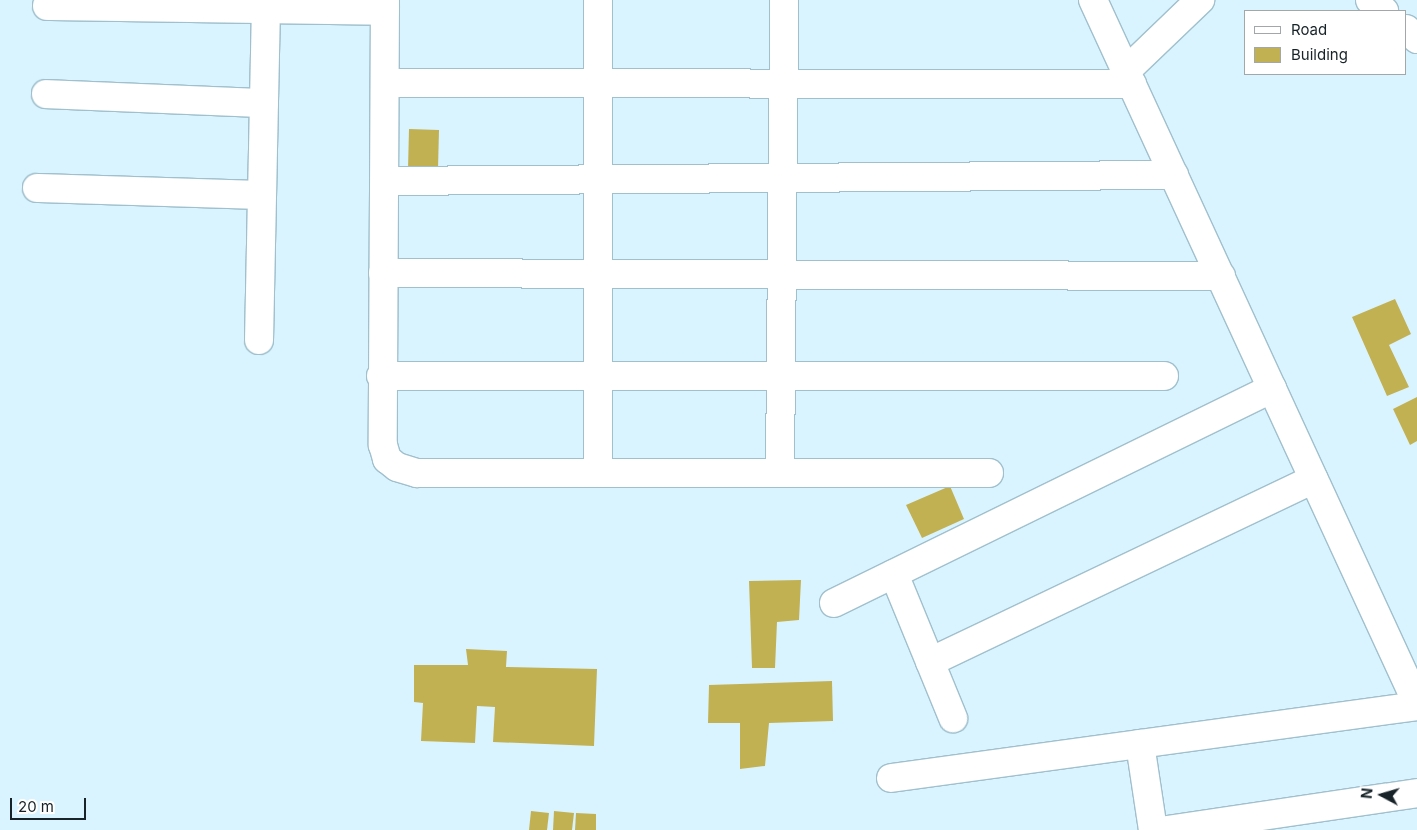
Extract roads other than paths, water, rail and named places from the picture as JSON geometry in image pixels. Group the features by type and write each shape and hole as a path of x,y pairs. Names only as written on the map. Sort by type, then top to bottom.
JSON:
{"street":[{"path":"598,0 598,473"},
{"path":"780,473 784,0"},
{"path":"891,778 1417,705 1093,0"},
{"path":"386,83 784,83 1129,78 1200,0"},
{"path":"1370,0 1383,10"},
{"path":"259,340 266,5"},
{"path":"47,6 385,5 383,445 387,459 396,467 417,473 989,472"},
{"path":"1407,31 1417,39"},
{"path":"46,94 264,103"},
{"path":"385,181 1174,175"},
{"path":"37,188 262,195"},
{"path":"383,273 1221,276"},
{"path":"382,376 1164,376"},
{"path":"834,603 1272,388"},
{"path":"930,662 1314,479"},
{"path":"894,574 953,718"},
{"path":"1140,744 1153,830"},
{"path":"1167,830 1417,793"}]}
